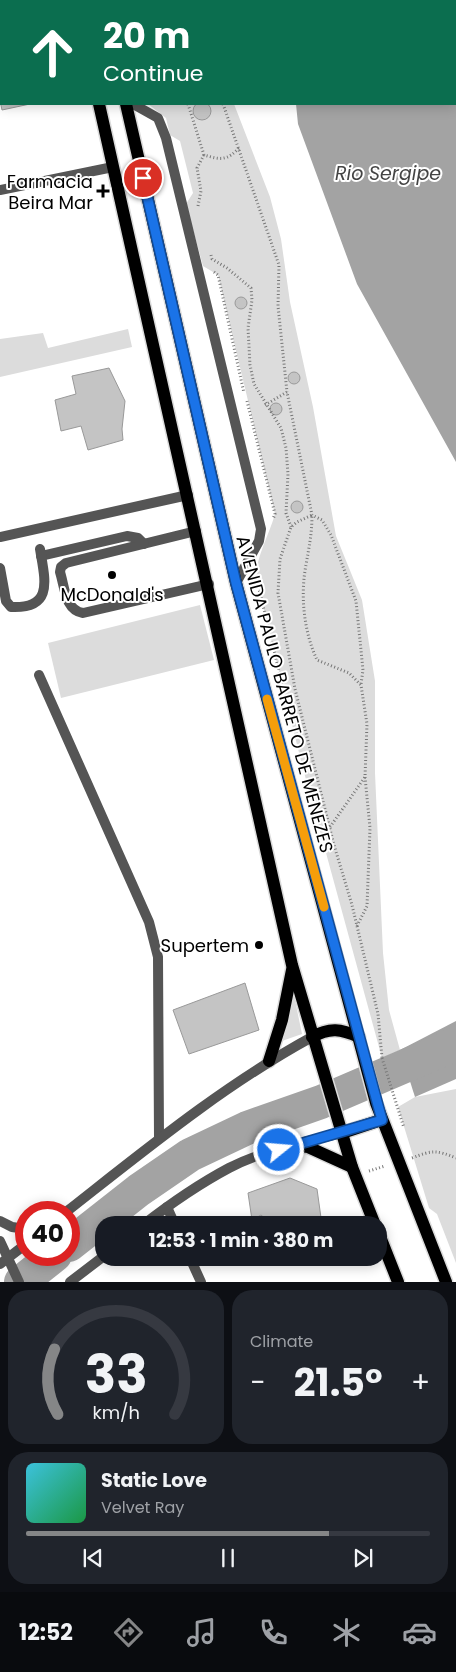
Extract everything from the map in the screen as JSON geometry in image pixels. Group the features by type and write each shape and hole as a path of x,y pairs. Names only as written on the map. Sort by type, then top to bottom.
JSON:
{"main road":[{"path":"99,105 209,584 292,965 352,1167 371,1216"},
{"name":"AVENIDA PAULO BARRETO DE MENEZES","path":"126,105 236,583 376,1103 446,1282"},
{"path":"269,1061 284,1014 292,965"},
{"path":"312,1037 324,1031 335,1029 359,1038"},
{"path":"340,1128 382,1120"},
{"path":"294,1145 308,1147 352,1167"},
{"path":"387,1254 398,1282"}],"street":[{"path":"135,105 158,118 166,138 260,529 258,541 236,583"},
{"path":"0,190 113,167"},
{"path":"0,537 188,495"},
{"path":"196,531 66,563 61,567 60,572 70,606 75,612 83,613 209,584"},
{"path":"0,568 6,601 11,607 35,604 42,599 45,588 40,552 127,536 138,538 144,544"},
{"path":"39,675 149,922 158,957 159,1138"},
{"path":"80,1201 159,1138 269,1061 312,1037"},
{"path":"154,1216 167,1206 230,1168 340,1128"},
{"path":"167,1206 171,1216"},
{"path":"0,1221 15,1227"},
{"path":"0,1241 3,1261 13,1271 19,1282"},
{"path":"3,1261 15,1252"},
{"path":"70,1282 95,1263"},
{"path":"194,1266 201,1282"}],"path":[{"path":"188,105 204,156 197,168 201,191 197,208"},
{"path":"223,105 240,147 279,265 278,306 287,392 312,515 312,538 305,567 304,608 308,641 317,660 349,673 361,684"},
{"path":"204,156 219,159 231,157 240,147"},
{"path":"209,250 212,258 239,276 250,288 252,300 248,328 250,365 254,384 280,428 286,448 288,474 286,513 291,528"},
{"path":"211,270 218,275 275,514 272,522"},
{"path":"265,405 287,392"},
{"path":"312,515 297,522 291,528 280,559 278,593 295,689 378,1014 382,1058"},
{"path":"312,515 322,520 331,535 356,601 364,670 361,684 367,724 365,778 370,828 367,906 357,926"},
{"path":"256,572 290,719"},
{"path":"330,827 365,778"},
{"path":"373,1030 398,1107"},
{"path":"413,1158 425,1152 439,1150 456,1158"}],"shaded area":[{"path":"149,105 234,105 270,197 281,239 290,302 313,407 336,536 362,600 375,681 375,773 383,953 389,1010 400,1050 382,1058 302,765 256,578 260,554 275,514 218,275 203,266 186,204 193,193 180,141 170,135 166,118"},
{"path":"128,329 132,347 0,377 0,339 43,333 48,348"},
{"path":"200,605 214,660 61,698 48,643"},
{"path":"293,990 302,1034 279,1042"},
{"path":"456,1089 456,1263 437,1214 429,1208 398,1107 415,1097"}],"water":[{"name":"Rio Sergipe","path":"296,105 456,105 456,462 357,284 298,124"},
{"path":"456,1021 456,1079 415,1097 400,1050"}],"building":[{"path":"1,105 25,105 2,110"},
{"path":"196,105 208,105 211,111 208,117 202,120 196,117 193,111"},
{"path":"239,297 243,297 247,303 243,309 239,309 235,305 235,301"},
{"path":"109,368 125,401 122,429 123,440 88,450 81,426 61,431 55,400 76,394 72,376"},
{"path":"292,372 296,372 300,378 296,384 292,384 288,380 288,376"},
{"path":"274,403 278,403 282,409 278,415 274,415 270,411 270,407"},
{"path":"295,501 299,501 303,507 299,513 295,513 291,509 291,505"},
{"path":"245,983 259,1030 189,1054 173,1010"},
{"path":"290,1178 317,1189 321,1216 251,1216 248,1193"}],"waterway":[{"path":"80,1236 139,1190 190,1155 247,1128 321,1102 456,1044"},
{"path":"21,1282 41,1266"}],"slow traffic":[{"path":"267,699 324,907"}],"place":[{"name":"Farmacia Beira Mar","path":"103,191"},
{"name":"McDonald's","path":"112,575"},
{"name":"Supertem","path":"259,945"}],"route":[{"path":"143,178 236,583 382,1120 279,1150"}]}
